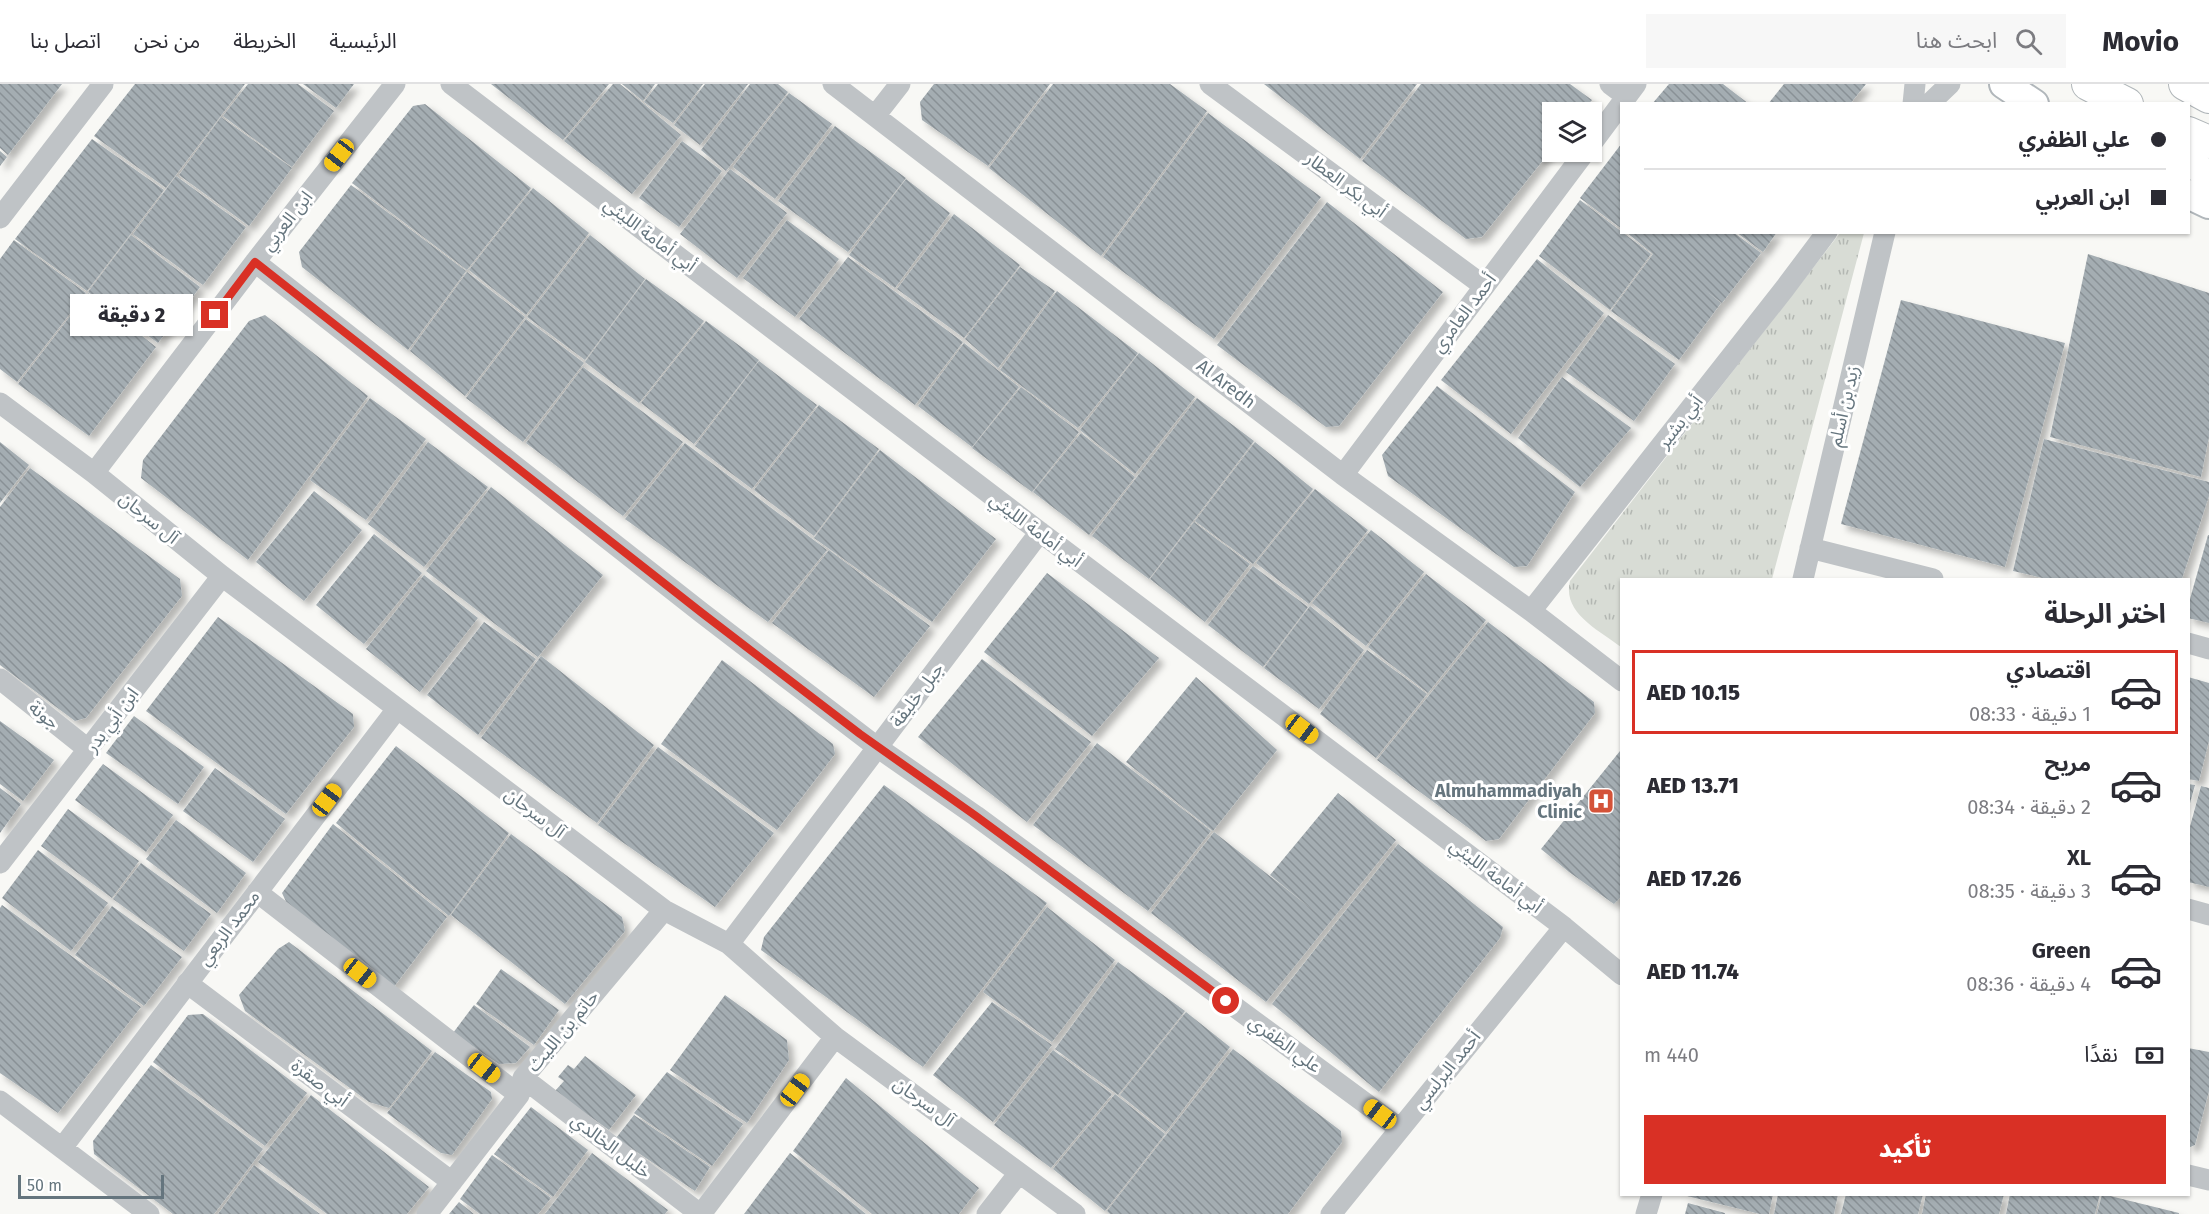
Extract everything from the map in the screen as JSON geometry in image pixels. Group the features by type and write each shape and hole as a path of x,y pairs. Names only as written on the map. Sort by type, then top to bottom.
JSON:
{"main road":[{"path":"2004,84 2031,102"},
{"path":"2185,84 2209,97"},
{"path":"2100,92 2122,102"},
{"path":"2190,134 2209,142"},
{"path":"2190,162 2209,176"},
{"path":"2190,195 2209,204"}],"street":[{"path":"0,218 103,84"},
{"name":"ابن العربي","path":"94,473 395,84"},
{"name":"أبي أمامة الليثي","path":"451,84 1564,927 1620,973"},
{"name":"Al Aredh","path":"833,84 1343,474 1531,611 1620,679"},
{"path":"875,117 900,84"},
{"name":"أبي بكر العطار","path":"1210,84 1484,286"},
{"path":"1913,102 1915,84"},
{"path":"1931,102 1950,84"},
{"path":"1602,126 1624,88"},
{"name":"أحمد العامري","path":"1343,474 1577,162"},
{"name":"أبي بشير","path":"1531,611 1778,298 1826,234"},
{"name":"زيد بن أسلم","path":"1803,578 1885,234"},
{"name":"علي الظفري","path":"255,262 702,613 877,747 976,816 1399,1128"},
{"name":"آل سرحان","path":"0,403 94,473 222,576 664,910 729,944 835,1037 1075,1214"},
{"name":"جبل خليفة","path":"729,944 1040,532"},
{"path":"1810,548 1929,578"},
{"name":"ابن أبي بدر","path":"0,863 222,576"},
{"path":"2190,644 2209,649"},
{"name":"جونة","path":"0,680 89,750"},
{"name":"محمد الربعي","path":"62,1148 397,708"},
{"name":"خليل الخالدي","path":"256,892 521,1087 700,1214"},
{"name":"حاتم بن الليث","path":"427,1214 521,1087 664,910"},
{"path":"2190,910 2209,915"},
{"name":"أحمد البرلسي","path":"1331,1214 1564,927"},
{"name":"أبي صقرة","path":"187,983 452,1182"},
{"path":"700,1214 835,1037"},
{"path":"0,1101 149,1214"},
{"path":"987,1214 1019,1173"},
{"path":"2190,1175 2209,1180"},
{"path":"1646,1214 1651,1196"}],"green space":[{"path":"1839,234 1864,234 1772,578 1620,578 1620,646 1584,620 1577,611 1569,592 1570,581"}],"building":[{"path":"0,84 62,84 8,155 0,148"},
{"path":"135,84 245,84 166,188 94,136"},
{"path":"248,84 298,84 334,111 292,167 223,116"},
{"path":"303,84 354,84 336,108"},
{"path":"491,84 609,84 563,140"},
{"path":"613,84 620,84 681,135 632,194 564,141"},
{"path":"622,84 655,84 643,101"},
{"path":"658,84 703,84 673,123 644,102"},
{"path":"705,84 748,84 700,145 674,125"},
{"path":"750,84 778,84 788,92 726,171 701,150"},
{"path":"934,84 1050,84 988,166 922,120 920,102"},
{"path":"1053,84 1170,84 1207,111 1101,256 989,168"},
{"path":"1264,84 1417,84 1360,159"},
{"path":"1421,84 1570,84 1592,100 1590,102 1542,102 1542,162 1482,237 1466,239 1362,161"},
{"path":"1669,84 1723,84 1746,102 1654,102"},
{"path":"1784,84 1866,84 1852,102 1770,102"},
{"path":"789,93 832,124 775,199 733,167"},
{"path":"425,104 531,188 467,270 352,183 413,106"},
{"path":"1208,113 1321,197 1214,339 1103,257"},
{"path":"221,117 292,168 249,226 179,175"},
{"path":"835,126 906,178 848,252 778,201"},
{"path":"92,139 164,190 87,291 15,239"},
{"path":"682,141 722,171 679,227 639,198"},
{"path":"1620,146 1620,228 1580,198"},
{"path":"0,151 7,157 0,166"},
{"path":"730,169 787,213 737,278 680,234"},
{"path":"176,176 246,227 203,285 133,234"},
{"path":"906,179 950,213 895,288 849,255"},
{"path":"351,185 466,271 408,350 302,267 299,252"},
{"path":"533,188 589,233 526,315 469,270"},
{"path":"1580,200 1620,230 1620,234 1625,234 1651,254 1610,310 1539,256"},
{"path":"1327,202 1443,292 1339,426 1326,427 1217,345"},
{"path":"954,214 1020,265 964,338 897,289"},
{"path":"787,220 839,259 795,317 743,278"},
{"path":"1628,234 1736,234 1761,253 1722,303 1705,290 1721,303 1679,360 1611,311 1653,254"},
{"path":"1739,234 1776,234 1763,252"},
{"path":"131,235 200,287 158,343 88,292"},
{"path":"590,235 645,279 585,360 527,317"},
{"path":"14,240 86,293 17,382 0,369 0,259"},
{"path":"2088,254 2209,293 2209,437 2201,477 2050,437"},
{"path":"848,257 963,342 915,405 799,319"},
{"path":"1537,259 1604,313 1511,434 1441,380"},
{"path":"1020,267 1055,291 998,368 965,339"},
{"path":"467,272 525,317 465,396 410,351"},
{"path":"646,279 704,321 639,403 585,362"},
{"path":"1057,291 1138,353 1078,428 1000,370"},
{"path":"88,293 156,347 89,436 18,384"},
{"path":"1901,300 2065,343 2005,567 1841,524"},
{"path":"265,315 368,396 248,560 141,478 143,460 249,321"},
{"path":"1608,315 1675,364 1634,421 1566,372"},
{"path":"526,319 584,363 523,442 466,398"},
{"path":"706,321 759,360 694,444 641,403"},
{"path":"964,343 1019,387 972,447 918,406"},
{"path":"1139,353 1195,397 1135,474 1080,430"},
{"path":"759,361 817,405 752,489 695,446"},
{"path":"583,367 683,442 623,516 526,443"},
{"path":"1562,377 1631,428 1580,487 1518,438"},
{"path":"1437,386 1575,492 1527,566 1514,567 1388,476 1382,455"},
{"path":"1021,387 1079,432 1032,492 972,448"},
{"path":"370,398 426,439 366,520 310,480"},
{"path":"1197,398 1254,441 1149,579 1092,536"},
{"path":"819,405 879,449 814,536 754,490"},
{"path":"1081,433 1135,477 1089,535 1033,492"},
{"path":"2044,439 2209,482 2209,496 2182,578 2043,578 2013,571"},
{"path":"0,442 29,465 0,503"},
{"path":"428,442 488,487 424,567 368,524"},
{"path":"1255,442 1313,489 1253,564 1195,521"},
{"path":"685,443 827,550 768,622 625,519"},
{"path":"880,450 996,539 932,622 814,538"},
{"path":"30,468 180,579 182,596 86,718 75,721 0,665 0,507"},
{"path":"491,487 603,575 538,657 426,571"},
{"path":"1315,489 1368,530 1309,604 1256,563"},
{"path":"314,491 362,530 304,601 256,562"},
{"path":"1194,522 1250,564 1205,622 1150,579"},
{"path":"1371,530 1424,572 1366,646 1312,603"},
{"path":"374,534 422,573 364,644 316,605"},
{"path":"2209,535 2209,623 2190,618 2190,599"},
{"path":"829,550 930,626 874,697 772,623"},
{"path":"1253,566 1308,607 1263,667 1208,625"},
{"path":"1047,573 1159,658 1092,736 984,652"},
{"path":"1426,574 1486,620 1428,693 1368,647"},
{"path":"424,575 478,618 420,692 366,649"},
{"path":"1310,606 1364,650 1319,709 1264,668"},
{"path":"218,617 353,714 354,727 286,814 146,711"},
{"path":"484,622 536,659 478,735 427,695"},
{"path":"1488,622 1594,702 1595,713 1499,839 1486,841 1377,760"},
{"path":"1367,650 1427,694 1376,758 1320,714"},
{"path":"541,656 654,745 597,823 481,738"},
{"path":"982,659 1091,742 1027,822 918,737"},
{"path":"722,660 833,744 835,754 777,830 661,744"},
{"path":"1196,677 1277,750 1213,831 1126,762"},
{"path":"2190,678 2209,683 2209,741 2199,781 2190,779"},
{"path":"134,716 204,767 178,804 106,753"},
{"path":"0,721 54,760 23,801 0,784"},
{"path":"1097,743 1211,831 1148,911 1033,825"},
{"path":"396,746 509,833 449,916 336,823"},
{"path":"658,747 774,833 715,907 598,825"},
{"name":"Almuhammadiyah Clinic","path":"1620,751 1620,898 1614,904 1541,849"},
{"path":"103,764 173,815 146,852 75,800"},
{"path":"215,768 285,819 253,862 183,811"},
{"path":"2190,784 2195,785 2190,803"},
{"path":"884,785 1047,903 923,1067 761,950 764,937"},
{"path":"2201,786 2209,788 2209,887 2190,882 2190,827"},
{"path":"0,788 21,804 0,833"},
{"path":"1338,793 1396,840 1266,1002 1151,913 1214,832 1318,914 1270,875"},
{"path":"68,809 139,861 112,898 41,846"},
{"path":"176,820 246,873 217,913 146,859"},
{"path":"333,824 447,917 393,988 289,908 282,893"},
{"path":"511,834 622,917 625,931 565,1004 451,915"},
{"path":"1398,844 1503,927 1500,938 1379,1092 1272,1004"},
{"path":"38,850 108,903 71,951 2,898"},
{"path":"141,863 211,914 184,951 113,899"},
{"path":"2,905 141,1007 58,1113 0,1073 0,908"},
{"path":"112,906 182,957 144,1006 75,955"},
{"path":"1047,907 1115,960 1052,1042 983,992"},
{"path":"289,942 432,1051 389,1108 369,1102 245,1011 239,995 278,949"},
{"path":"1118,962 1185,1011 1118,1095 1055,1049"},
{"path":"501,969 559,1010 534,1045 476,1004"},
{"path":"725,995 787,1040 789,1060 747,1123 670,1070"},
{"path":"992,1002 1052,1045 993,1122 933,1075"},
{"path":"474,1005 530,1047 516,1063 499,1064 453,1033"},
{"path":"1186,1012 1230,1047 1166,1132 1120,1095"},
{"path":"203,1014 307,1093 265,1146 153,1062 188,1015"},
{"path":"2190,1048 2209,1052 2209,1091 2195,1145 2190,1147"},
{"path":"1233,1049 1341,1131 1342,1142 1288,1214 1110,1214 1107,1211"},
{"path":"1053,1050 1112,1094 1051,1168 994,1125"},
{"path":"435,1052 491,1092 492,1099 452,1155 441,1153 387,1113"},
{"path":"585,1056 636,1095 609,1130 588,1115 584,1120 555,1091 564,1081 558,1077 568,1065 574,1069"},
{"path":"151,1065 263,1149 214,1214 173,1214 94,1154 93,1141"},
{"path":"667,1072 743,1124 712,1166 634,1113"},
{"path":"846,1078 979,1188 959,1214 872,1214 793,1151"},
{"path":"1115,1094 1165,1134 1105,1211 1053,1169"},
{"path":"311,1095 429,1187 407,1214 327,1214 258,1162"},
{"path":"531,1107 588,1150 553,1197 494,1154"},
{"path":"634,1115 710,1167 695,1191 616,1138"},
{"path":"592,1153 668,1210 665,1214 545,1214"},
{"path":"790,1153 866,1214 744,1214"},
{"path":"492,1155 551,1198 538,1214 480,1214 460,1199"},
{"path":"254,1165 320,1214 218,1214"},
{"path":"1687,1196 1773,1196 1769,1214 1760,1214"},
{"path":"1778,1196 1838,1196 1834,1214 1774,1214"},
{"path":"1846,1196 1922,1196 1918,1214 1841,1214"},
{"path":"1926,1196 2004,1196 1999,1214 1922,1214"},
{"path":"2010,1196 2100,1196 2095,1214 2006,1214"},
{"path":"2102,1196 2110,1196 2179,1213 2179,1214 2097,1214"},
{"path":"459,1202 474,1214 449,1214"},
{"path":"1688,1203 1725,1213 1725,1214 1685,1214"}],"place":[{"name":"Almuhammadiyah Clinic","path":"1601,801"}],"route":[{"path":"215,315 255,262 702,613 877,747 976,816 1226,1001"}]}
